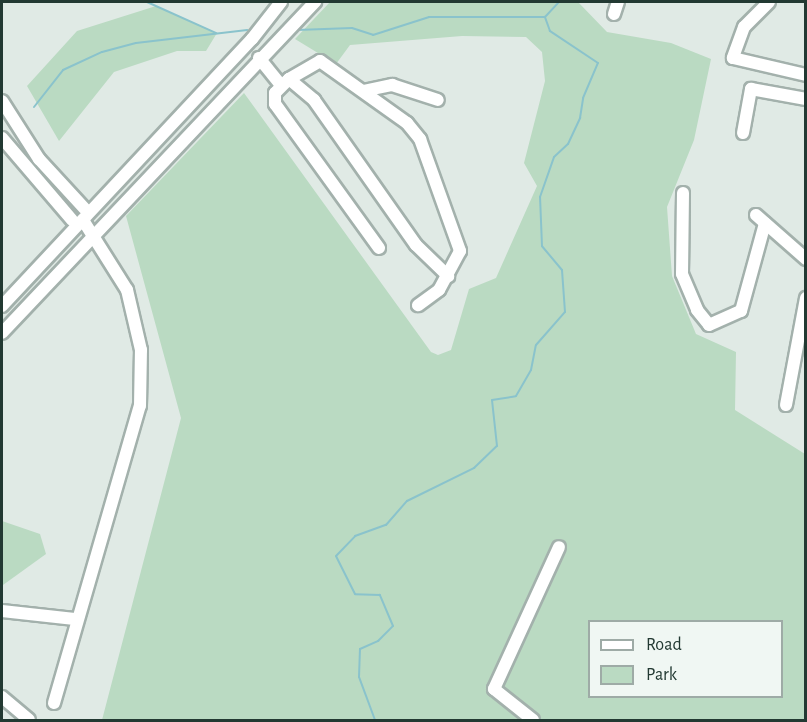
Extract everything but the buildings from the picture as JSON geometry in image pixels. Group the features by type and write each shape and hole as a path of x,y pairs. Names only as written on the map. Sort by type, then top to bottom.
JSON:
{"street":[{"path":"2,306 80,216 196,98 280,2"},
{"path":"2,333 210,112 292,21 315,2"},
{"path":"769,2 744,27 733,58 806,75"},
{"path":"259,58 285,82 314,100 416,245 448,276"},
{"path":"379,248 275,104 275,93 285,82 317,60 407,123 431,158 460,251 439,290 418,305"},
{"path":"363,91 392,85 438,100"},
{"path":"743,133 751,89 806,99"},
{"path":"196,98 210,112"},
{"path":"2,101 39,159 68,191 80,216 95,235 127,290 141,350 140,405 75,620 54,703"},
{"path":"2,138 58,204 80,216"},
{"path":"58,204 68,191"},
{"path":"683,193 682,274 697,310 710,325 741,311 761,219 806,259"},
{"path":"786,405 806,298"},
{"path":"533,720 517,712 494,689 559,547"},
{"path":"2,611 75,620"},
{"path":"2,697 29,720"}],"green space":[{"path":"330,2 578,2 607,32 671,43 711,59 694,140 667,207 672,276 696,334 736,352 735,410 805,454 805,720 102,720 181,418 126,216 244,93 431,352 438,355 451,350 469,289 496,278 537,186 524,163 545,81 542,52 526,37 462,36 350,45 336,64 295,39"},
{"path":"156,6 217,33 206,51 177,51 114,72 59,141 27,86 77,31"},
{"path":"2,521 40,534 46,554 3,585"}],"waterway":[{"path":"147,2 216,33"},
{"path":"375,720 359,677 360,649 378,641 393,626 380,595 355,594 336,556 355,536 386,525 407,501 474,468 497,446 492,400 516,396 531,370 536,345 565,312 562,270 542,246 540,197 554,157 568,144 580,118 583,98 598,63 550,31 545,17 559,2"},
{"path":"297,30 352,28 373,35 429,17 544,17"},
{"path":"34,107 63,70 102,52 136,43 247,30"}]}
